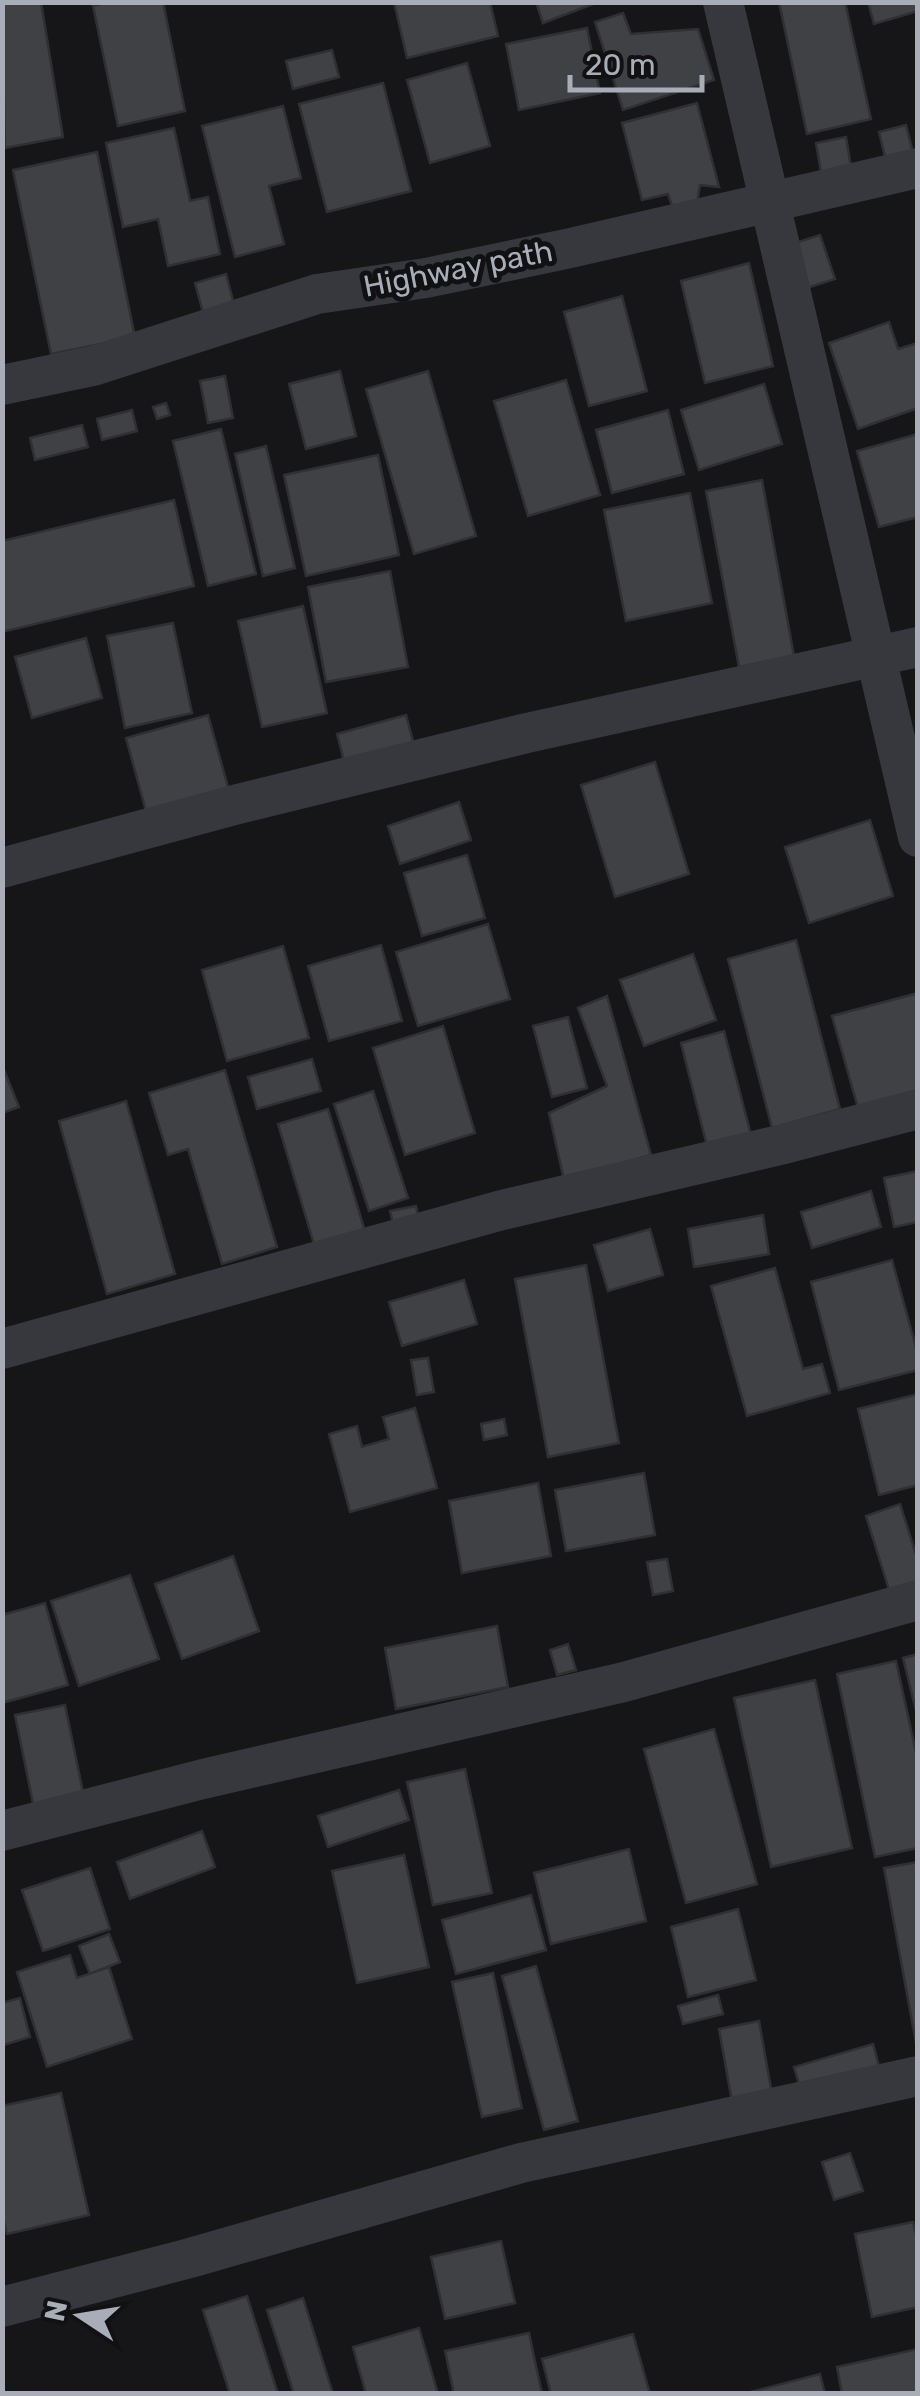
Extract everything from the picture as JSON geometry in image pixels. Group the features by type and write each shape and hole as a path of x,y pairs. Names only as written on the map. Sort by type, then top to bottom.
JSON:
{"street":[{"path":"724,2 918,836"},
{"name":"Highway path","path":"2,386 93,366 317,294 426,278 771,204 918,168"},
{"path":"2,868 238,804 527,733 918,647"},
{"path":"2,1349 502,1210 918,1109"},
{"path":"2,1830 203,1779 624,1682 918,1600"},
{"path":"2,2307 190,2258 520,2162 918,2076"}],"building":[{"path":"41,2 63,137 5,148 2,3"},
{"path":"109,2 163,2 185,111 118,126 93,6"},
{"path":"394,2 490,2 498,36 407,58"},
{"path":"536,2 598,2 543,23"},
{"path":"779,2 845,2 871,119 807,134"},
{"path":"868,2 918,2 918,11 874,24"},
{"path":"623,13 631,34 698,29 714,80 623,110 595,22"},
{"path":"587,28 600,93 519,110 506,44"},
{"path":"332,50 339,77 293,89 286,61"},
{"path":"467,63 490,146 430,163 407,80"},
{"path":"383,83 411,191 327,212 299,104"},
{"path":"697,103 719,187 700,185 697,202 673,209 668,194 642,200 622,123"},
{"path":"283,106 301,178 269,186 284,244 235,257 202,126"},
{"path":"906,125 913,153 886,161 879,132"},
{"path":"174,128 190,201 208,197 220,254 168,266 158,219 123,227 106,143"},
{"path":"846,137 852,173 822,178 816,143"},
{"path":"97,152 135,337 51,354 13,170"},
{"path":"820,235 835,279 807,288 792,244"},
{"path":"749,263 773,366 705,383 681,281"},
{"path":"226,274 235,308 204,316 195,283"},
{"path":"622,296 647,391 589,406 564,312"},
{"path":"889,322 898,349 918,343 918,408 858,429 829,343"},
{"path":"340,371 356,436 306,449 289,384"},
{"path":"428,371 476,536 414,554 366,389"},
{"path":"225,376 233,418 208,423 200,381"},
{"path":"566,380 600,495 528,516 494,401"},
{"path":"764,384 782,444 699,470 681,410"},
{"path":"166,403 170,415 157,419 153,407"},
{"path":"132,410 137,431 102,440 97,419"},
{"path":"668,410 684,474 612,493 596,430"},
{"path":"82,425 88,447 35,460 30,438"},
{"path":"221,429 256,574 208,586 173,441"},
{"path":"918,434 918,517 879,527 857,451"},
{"path":"266,446 295,568 263,576 235,454"},
{"path":"378,455 399,555 306,576 284,475"},
{"path":"762,480 794,656 739,667 706,491"},
{"path":"690,493 712,603 626,621 604,510"},
{"path":"174,500 194,586 2,632 2,541"},
{"path":"390,571 408,667 326,682 308,587"},
{"path":"303,606 327,713 262,727 238,621"},
{"path":"173,623 192,713 125,728 107,636"},
{"path":"86,638 102,698 32,718 15,657"},
{"path":"208,715 231,798 149,822 126,738"},
{"path":"406,715 415,749 346,769 337,734"},
{"path":"655,762 689,874 615,897 581,785"},
{"path":"459,802 471,840 400,864 388,826"},
{"path":"870,820 893,896 809,923 785,847"},
{"path":"467,855 485,918 422,936 404,873"},
{"path":"488,924 510,999 418,1026 396,952"},
{"path":"796,940 840,1109 772,1128 728,959"},
{"path":"381,945 402,1021 329,1041 308,966"},
{"path":"283,946 309,1038 227,1061 202,970"},
{"path":"693,954 716,1020 644,1046 620,980"},
{"path":"918,993 918,1099 860,1115 832,1016"},
{"path":"607,996 651,1155 564,1180 549,1113 607,1086 578,1008"},
{"path":"568,1017 587,1088 552,1097 533,1026"},
{"path":"443,1026 475,1133 405,1155 373,1048"},
{"path":"724,1031 751,1135 707,1146 681,1043"},
{"path":"312,1059 321,1091 257,1109 248,1077"},
{"path":"2,1065 19,1107 2,1113"},
{"path":"225,1070 277,1247 222,1264 188,1149 168,1155 149,1093"},
{"path":"373,1091 408,1198 369,1211 334,1104"},
{"path":"126,1101 175,1274 107,1294 59,1121"},
{"path":"328,1109 367,1238 317,1254 278,1124"},
{"path":"918,1171 918,1222 894,1227 884,1178"},
{"path":"871,1191 881,1227 812,1248 801,1212"},
{"path":"416,1206 421,1229 396,1235 390,1211"},
{"path":"763,1215 769,1254 694,1267 688,1229"},
{"path":"650,1229 663,1275 608,1291 594,1245"},
{"path":"892,1260 918,1355 918,1370 839,1390 811,1282"},
{"path":"586,1265 619,1443 548,1457 515,1279"},
{"path":"775,1268 803,1369 822,1364 830,1393 747,1416 711,1286"},
{"path":"464,1280 477,1324 402,1346 389,1302"},
{"path":"428,1358 434,1392 417,1395 411,1360"},
{"path":"918,1394 918,1485 879,1495 858,1409"},
{"path":"415,1408 437,1488 350,1512 329,1434 357,1426 362,1447 389,1439 383,1417"},
{"path":"504,1419 507,1435 484,1440 481,1424"},
{"path":"644,1473 655,1535 566,1551 555,1490"},
{"path":"538,1483 551,1556 462,1573 449,1501"},
{"path":"900,1504 918,1561 918,1587 891,1596 866,1516"},
{"path":"233,1556 259,1631 182,1659 155,1584"},
{"path":"667,1559 673,1591 653,1595 647,1562"},
{"path":"130,1575 159,1659 79,1686 51,1601"},
{"path":"45,1603 68,1685 2,1703 2,1615"},
{"path":"497,1626 508,1687 396,1709 385,1648"},
{"path":"568,1644 576,1670 557,1675 550,1650"},
{"path":"918,1654 918,1719 903,1658"},
{"path":"896,1661 918,1762 918,1848 875,1857 837,1674"},
{"path":"815,1680 852,1848 771,1867 734,1698"},
{"path":"65,1705 84,1797 34,1808 15,1715"},
{"path":"714,1729 757,1884 686,1903 644,1749"},
{"path":"465,1769 492,1893 433,1905 407,1782"},
{"path":"399,1790 409,1820 328,1847 318,1816"},
{"path":"202,1831 215,1867 130,1899 117,1862"},
{"path":"629,1849 646,1921 551,1944 534,1873"},
{"path":"404,1855 429,1967 357,1983 332,1871"},
{"path":"918,1862 918,2054 884,1868"},
{"path":"90,1868 110,1929 43,1951 22,1890"},
{"path":"531,1895 546,1950 456,1974 442,1920"},
{"path":"738,1909 756,1980 688,1997 671,1927"},
{"path":"109,1934 120,1962 90,1974 79,1946"},
{"path":"70,1955 77,1978 109,1967 132,2039 47,2067 17,1972"},
{"path":"536,1966 578,2121 544,2130 502,1976"},
{"path":"493,1973 522,2108 482,2117 452,1982"},
{"path":"718,1995 723,2014 683,2024 678,2006"},
{"path":"20,1998 30,2037 3,2045 2,2003"},
{"path":"759,2021 773,2100 733,2107 719,2029"},
{"path":"873,2044 880,2070 802,2094 794,2067"},
{"path":"61,2093 89,2215 7,2234 2,2214 2,2106"},
{"path":"850,2153 863,2191 834,2200 822,2162"},
{"path":"913,2222 918,2243 918,2307 872,2317 855,2234"},
{"path":"501,2241 515,2303 445,2319 431,2257"},
{"path":"247,2296 278,2394 230,2394 203,2310"},
{"path":"303,2298 333,2394 294,2394 267,2310"},
{"path":"419,2328 438,2394 366,2394 353,2347"},
{"path":"529,2333 542,2394 454,2394 445,2351"},
{"path":"633,2334 650,2394 551,2394 542,2359"},
{"path":"918,2349 918,2394 842,2394 837,2367"},
{"path":"820,2374 825,2394 743,2394"}]}
